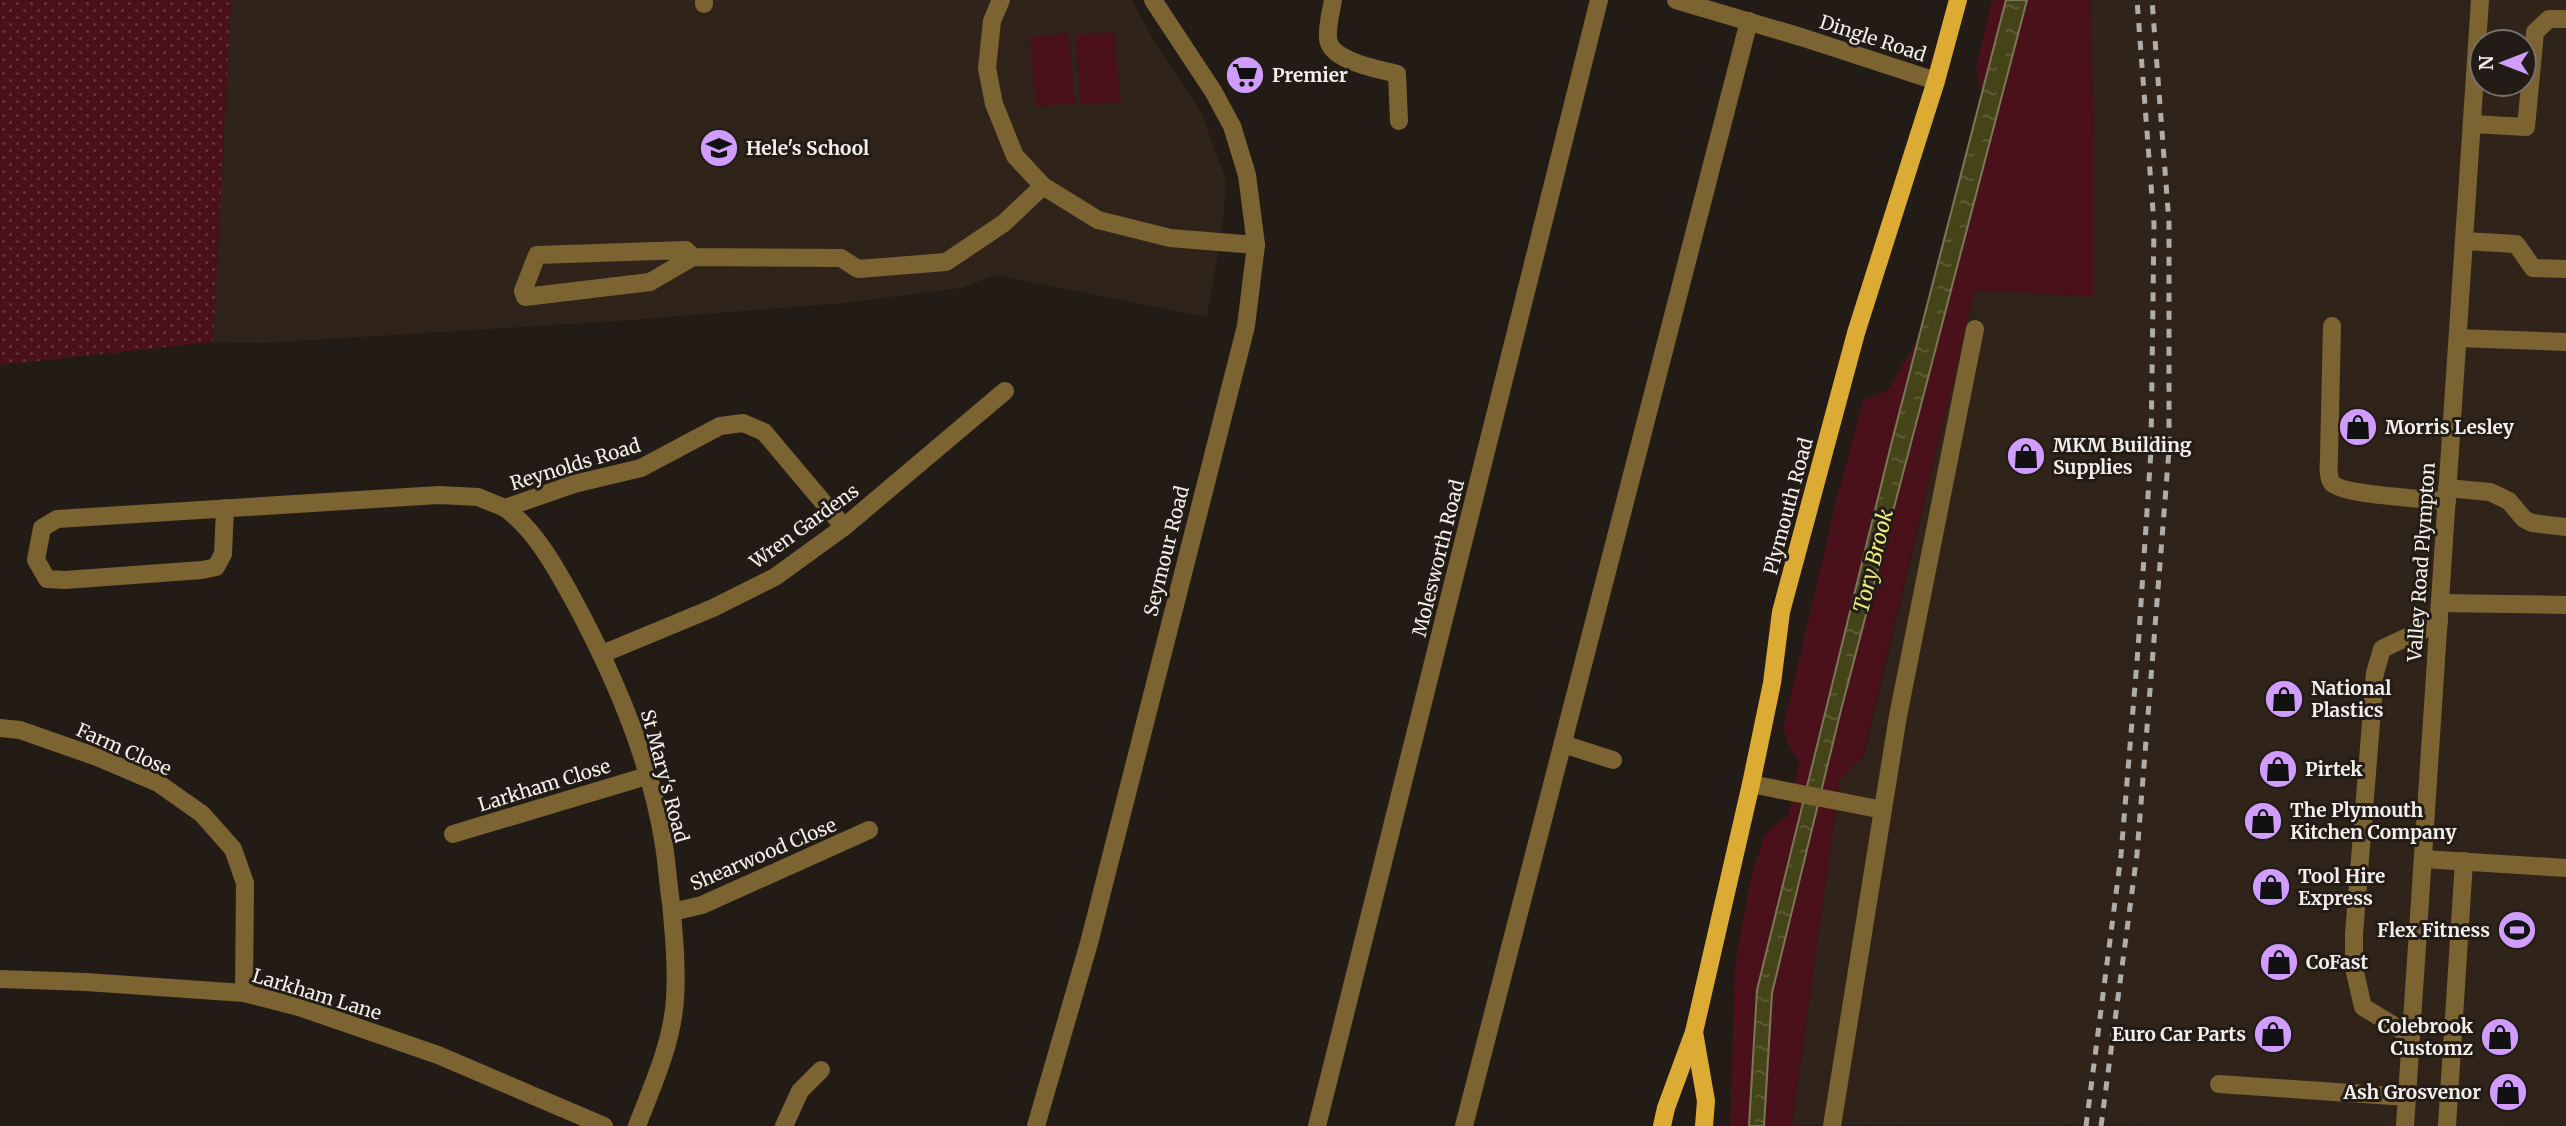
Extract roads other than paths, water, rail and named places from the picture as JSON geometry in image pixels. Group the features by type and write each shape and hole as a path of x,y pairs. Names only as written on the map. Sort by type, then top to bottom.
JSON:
{"main road":[{"name":"Plymouth Road","path":"1662,1126 1694,1032 1751,784 1772,683 1785,598 1856,333 1936,82 1958,0"},
{"name":"Plymouth Road","path":"1694,1032 1706,1101 1704,1126"}],"street":[{"path":"1001,0 992,21 987,68 993,104 1016,156 1043,186 1098,220 1170,238 1256,245"},
{"name":"Seymour Road","path":"1036,1126 1089,943 1246,326 1256,245 1247,175 1232,126 1213,91 1153,0"},
{"path":"1333,0 1327,40 1332,50 1341,57 1397,75 1399,121"},
{"name":"Molesworth Road","path":"1317,1126 1599,0"},
{"name":"Dingle Road","path":"1676,0 1936,82"},
{"name":"Valley Road Plympton","path":"2405,1126 2480,0"},
{"path":"2472,124 2526,127 2535,33 2549,19 2566,19"},
{"path":"1464,1126 1749,21"},
{"path":"693,257 686,250 537,255 523,291 525,297 650,282 693,257 841,258 858,269 946,262 1004,223 1043,186"},
{"path":"2464,241 2516,244 2533,268 2566,270"},
{"path":"2332,326 2329,456 2332,483 2356,492 2447,495 2481,490 2498,494 2509,501 2524,519 2532,523 2566,527"},
{"path":"1832,1126 1898,716 1975,329"},
{"path":"2458,338 2560,342"},
{"name":"Wren Gardens","path":"602,654 713,608 775,577 844,527 1004,391"},
{"name":"Reynolds Road","path":"225,508 223,554 216,567 47,579 36,560 41,528 57,519 225,508 439,495 478,497 505,508 574,484 641,468 720,426 743,424 764,432 844,527"},
{"name":"St Mary's Road","path":"505,508 520,519 533,534 565,585 602,654 647,776 664,843 676,954 675,1000 667,1048 637,1126"},
{"path":"2440,603 2566,605"},
{"path":"2411,1036 2363,1007 2354,968 2354,934 2375,673 2382,649 2439,622"},
{"name":"Farm Close","path":"0,728 20,730 97,757 158,783 202,814 233,849 245,883 244,993"},
{"path":"1563,744 1613,760"},
{"name":"Larkham Close","path":"453,834 647,776"},
{"path":"1751,784 1883,810"},
{"name":"Shearwood Close","path":"671,912 702,905 869,830"},
{"path":"2423,859 2566,868"},
{"path":"2447,1126 2464,862"},
{"name":"Larkham Lane","path":"0,979 244,993 299,1007 438,1055 604,1126"},
{"path":"784,1126 800,1091 821,1070"},
{"path":"2219,1084 2407,1097"}],"water":[{"name":"Tory Brook","path":"2006,0 2027,0 1841,710 1772,993 1764,1126 1749,1126 1757,990 1892,441"}],"railway":[{"path":"2086,1126 2121,855 2151,450 2154,224 2137,0"},
{"path":"2101,1126 2137,854 2169,450 2169,223 2152,0"}],"place":[{"name":"Premier","path":"1245,75"},
{"name":"Hele's School","path":"719,148"},
{"name":"Morris Lesley","path":"2358,427"},
{"name":"MKM Building Supplies","path":"2026,456"},
{"name":"National Plastics","path":"2284,699"},
{"name":"Pirtek","path":"2278,769"},
{"name":"The Plymouth Kitchen Company","path":"2263,821"},
{"name":"Tool Hire Express","path":"2271,887"},
{"name":"Flex Fitness","path":"2517,930"},
{"name":"CoFast","path":"2279,962"},
{"name":"Euro Car Parts","path":"2273,1034"},
{"name":"Colebrook Customz","path":"2500,1037"},
{"name":"Ash Grosvenor","path":"2508,1092"}]}
